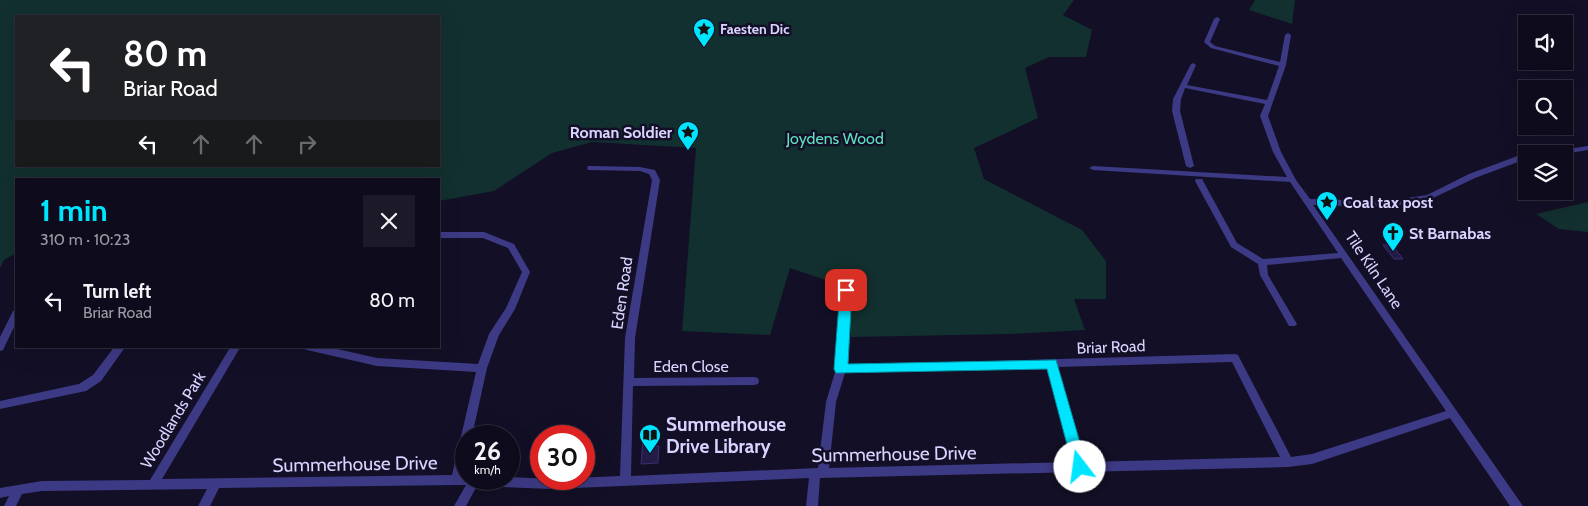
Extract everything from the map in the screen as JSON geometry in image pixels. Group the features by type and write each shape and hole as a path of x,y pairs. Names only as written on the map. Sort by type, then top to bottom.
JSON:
{"street":[{"path":"1217,18 1207,42 1213,47 1283,65"},
{"name":"Tile Kiln Lane","path":"1288,35 1283,65 1264,116 1268,130 1292,180 1517,506"},
{"path":"1190,166 1176,111 1177,99 1193,65"},
{"path":"1184,86 1268,102"},
{"path":"1573,150 1588,148"},
{"path":"1309,202 1388,204 1429,197 1472,176 1518,159"},
{"name":"Eden Road","path":"591,168 640,168 652,172 656,180 630,338 625,482"},
{"path":"1093,168 1292,180"},
{"path":"1198,180 1234,245 1262,262 1344,255"},
{"path":"440,235 484,235 510,246 526,272 510,309 494,334 482,368 469,425"},
{"path":"1262,262 1264,275 1292,324"},
{"path":"812,506 831,402 841,369 847,288"},
{"path":"0,347 13,326"},
{"path":"0,405 82,388 97,378 120,348"},
{"name":"Woodlands Park","path":"153,484 235,348"},
{"path":"316,348 377,362 482,368"},
{"name":"Briar Road","path":"841,369 1235,358 1288,462"},
{"path":"1052,364 1080,467"},
{"name":"Eden Close","path":"628,382 754,381"},
{"name":"Summerhouse Drive","path":"520,483 625,482 819,473 1288,462 1312,459 1452,413"},
{"name":"Summerhouse Drive","path":"0,493 42,486 455,480"},
{"path":"204,506 215,484"},
{"path":"10,506 20,489"},
{"path":"460,506 469,490"}],"green space":[{"name":"Joydens Wood","path":"0,0 1074,0 1063,15 1092,30 1086,57 1049,57 1025,68 1038,118 974,148 984,179 1082,230 1106,261 1106,299 1074,299 1085,330 1010,334 851,337 849,288 790,268 770,335 682,331 696,148 592,142 552,153 494,191 440,201 440,178 15,178 15,254 4,260 0,268"},
{"path":"1255,0 1295,0 1292,24 1249,10"},
{"path":"1588,202 1588,232 1559,229 1536,214"}],"building":[{"name":"St Barnabas","path":"1383,245 1392,245 1403,259 1394,259"},
{"name":"Summerhouse Drive Library","path":"654,437 653,446 659,446 658,463 641,464 643,438"}],"place":[{"name":"Faesten Dic","path":"704,48"},
{"name":"Roman Soldier","path":"688,151"},
{"name":"Coal tax post","path":"1327,221"},
{"name":"St Barnabas","path":"1393,252"},
{"name":"Summerhouse Drive Library","path":"650,454"}],"route":[{"path":"846,290 841,369 1052,364 1080,467"}]}
